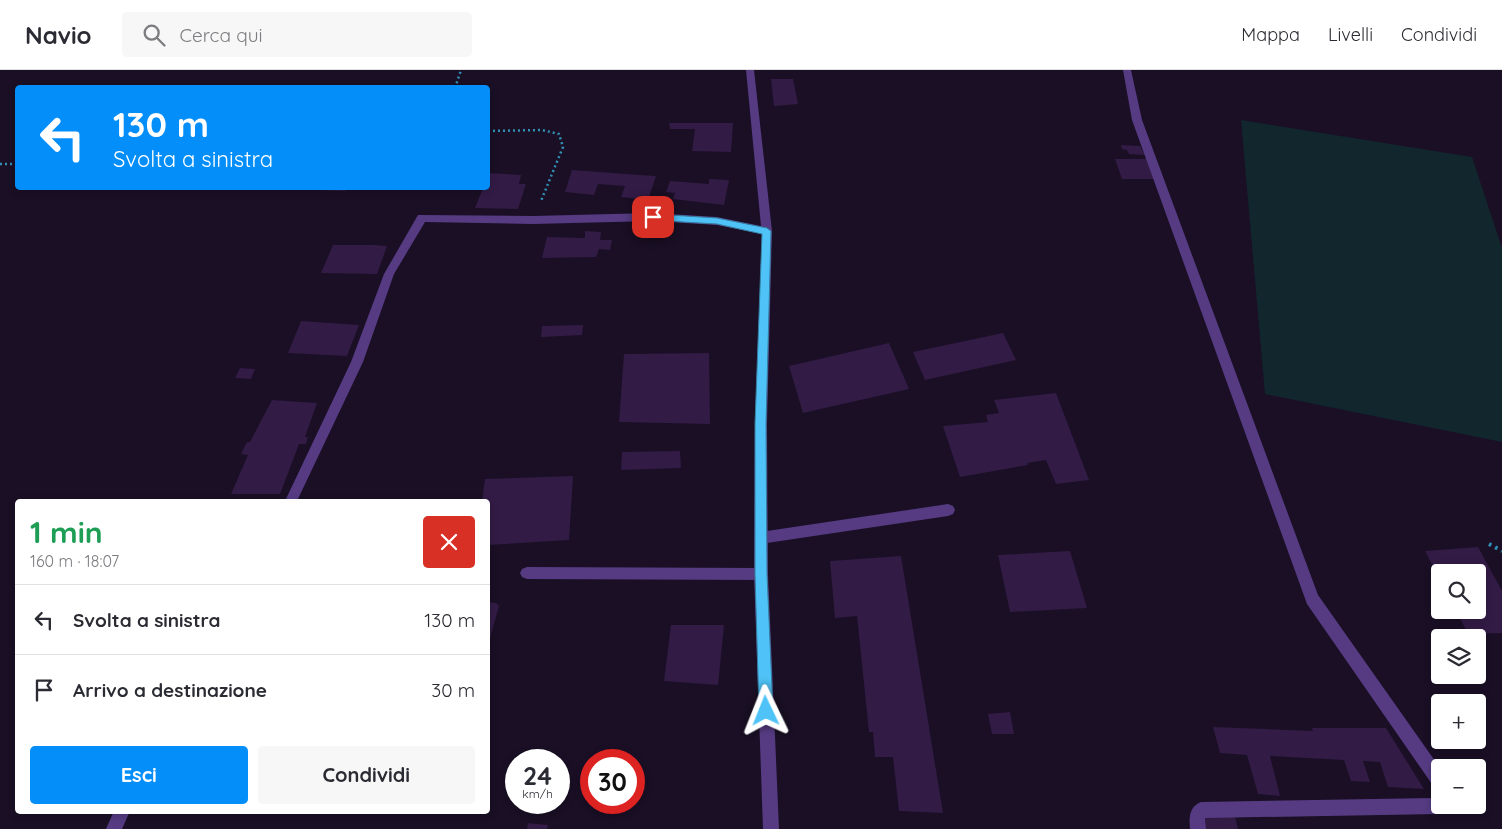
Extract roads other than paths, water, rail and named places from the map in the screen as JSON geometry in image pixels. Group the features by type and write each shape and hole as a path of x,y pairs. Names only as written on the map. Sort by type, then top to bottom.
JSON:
{"street":[{"path":"750,70 767,231 761,424 761,574 771,829"},
{"path":"1127,70 1137,120 1312,600 1431,768"},
{"path":"292,499 357,362 389,274 422,218 533,220 653,217 717,221 767,231"},
{"path":"761,538 948,510"},
{"path":"527,573 761,574"},
{"path":"1198,829 1197,816 1201,810 1431,806"},
{"path":"114,829 121,814"}]}
